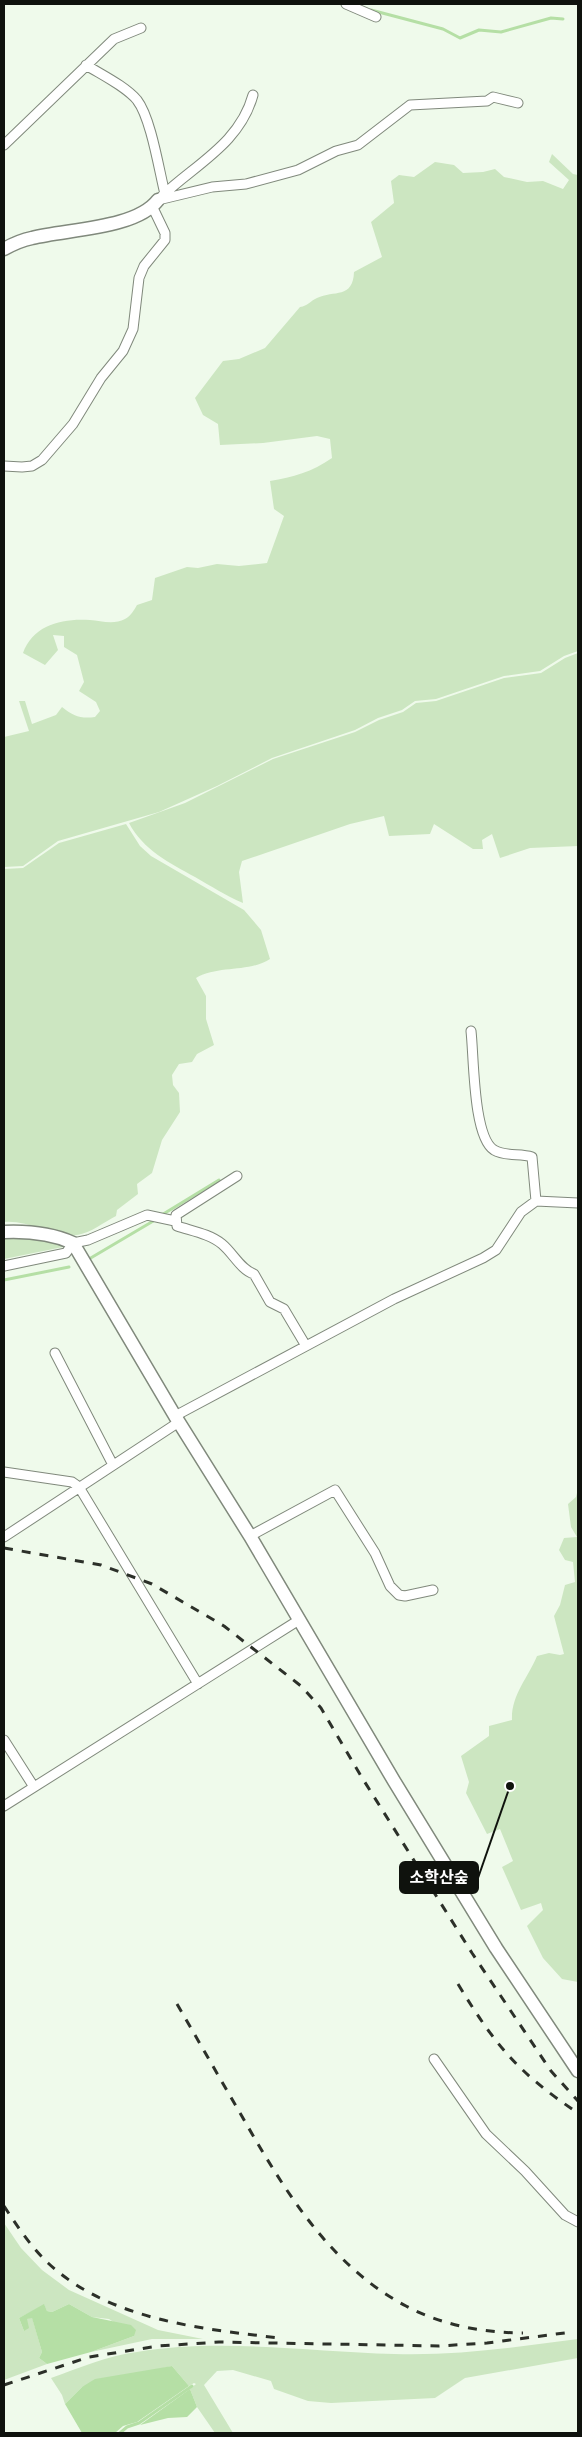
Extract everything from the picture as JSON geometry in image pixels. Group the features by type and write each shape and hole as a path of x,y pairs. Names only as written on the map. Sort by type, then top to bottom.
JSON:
{"street":[{"path":"346,4 376,18"},
{"path":"4,145 114,38 141,28"},
{"path":"4,466 22,468 32,466 42,460 72,424 101,378 123,351 133,329 139,278 144,266 165,240 146,119 140,105 132,95 86,65"},
{"path":"4,249 33,238 121,221 159,200 228,140 246,112 253,95"},
{"path":"159,200 212,187 246,184 298,170 336,150 358,145 410,105 487,101 493,97 518,103"},
{"path":"471,1031 478,1110 483,1135 488,1145 502,1153 532,1156 536,1202"},
{"path":"237,1176 176,1214 175,1221 177,1226 206,1235 220,1242 249,1272 254,1274 270,1302 284,1309 306,1346"},
{"path":"4,1537 113,1465 177,1419 394,1299 490,1254 505,1240 521,1212 536,1202 578,1203"},
{"path":"4,1266 66,1253 73,1243 88,1240 147,1215 175,1221"},
{"path":"4,1232 27,1232 62,1238 73,1243 496,1948 578,2071"},
{"path":"55,1352 113,1465"},
{"path":"4,1472 72,1482 79,1488 198,1684"},
{"path":"250,1536 335,1490 375,1553 390,1586 399,1595 405,1596 433,1590"},
{"path":"4,1806 299,1620"},
{"path":"4,1740 34,1787"},
{"path":"434,2059 486,2134 525,2171 565,2215 578,2222"}],"shaded area":[{"path":"552,154 573,174 578,175 578,651 564,656 540,671 504,676 436,699 415,701 402,710 378,718 355,730 272,758 217,786 159,812 58,841 23,866 4,867 4,737 29,731 19,701 25,701 32,724 56,715 62,707 74,715 85,718 95,717 100,711 96,702 79,691 84,682 77,655 64,647 64,636 53,635 58,650 45,665 23,653 28,643 41,630 59,622 69,620 121,621 131,615 137,605 152,600 155,578 187,567 198,568 217,564 239,566 267,563 284,516 274,509 270,481 302,473 332,458 330,439 317,436 263,443 220,445 218,424 203,415 195,398 223,361 239,359 265,348 300,307 317,298 346,290 353,281 354,272 382,257 371,222 394,203 391,181 399,175 414,177 435,162 454,165 463,173 495,169 504,177 527,182 543,181 563,189 569,180 549,162"},
{"path":"578,653 578,846 530,848 500,858 492,834 482,840 483,849 473,849 434,824 430,834 389,836 384,816 350,824 242,861 239,872 243,903 158,855 142,841 129,823 185,803 273,759 355,732 379,720 403,712 416,703 436,701 504,678 541,673 565,658"},
{"path":"126,824 140,846 151,856 244,910 261,930 270,959 252,966 214,972 196,978 206,996 206,1019 214,1045 197,1054 192,1062 179,1064 172,1075 173,1085 179,1093 180,1112 162,1140 152,1173 137,1184 138,1194 117,1210 116,1216 92,1230 77,1235 60,1234 14,1222 4,1222 4,869 23,868 59,843"},
{"path":"4,1239 34,1239 62,1244 63,1247 4,1259"},
{"path":"578,1489 578,1982 562,1979 543,1958 527,1926 543,1910 541,1903 521,1910 502,1867 513,1861 500,1829 487,1834 466,1793 469,1782 461,1756 489,1736 489,1726 512,1720 512,1711 517,1695 537,1656 549,1653 564,1654 554,1616 560,1605 565,1585 575,1582 573,1562 565,1560 559,1550 564,1538 577,1537 571,1527 568,1504 576,1497"},
{"path":"4,2223 21,2248 42,2270 69,2290 158,2330 203,2339 152,2339 91,2352 134,2336 109,2319 92,2317 69,2304 52,2312 47,2311 44,2305 19,2318 24,2331 26,2319 32,2317 42,2352 39,2358 47,2364 4,2380"},
{"path":"44,2304 47,2311 52,2312 69,2304 92,2317 131,2325 136,2330 134,2336 91,2352 47,2364 39,2358 42,2352 32,2318 27,2319 29,2328 24,2331 19,2318"},
{"path":"578,2339 578,2358 465,2378 435,2398 331,2403 308,2401 274,2389 271,2381 233,2370 217,2371 204,2385 233,2433 215,2433 197,2407 190,2389 196,2384 194,2383 189,2386 172,2366 82,2387 65,2404 62,2395 51,2378 115,2356 169,2348 233,2346 362,2353 440,2354"},
{"path":"172,2366 189,2386 137,2422 123,2426 115,2433 82,2433 65,2404 82,2387 95,2379"},
{"path":"190,2389 197,2407 187,2417 168,2418 140,2425"}],"waterway":[{"path":"371,10 443,29 460,38 479,30 501,32 551,18 563,19"},
{"path":"160,1216 219,1180"},
{"path":"89,1259 155,1220"},
{"path":"4,1280 69,1267"},
{"path":"120,2433 127,2427 139,2423 192,2386"}],"railway":[{"path":"4,1548 101,1565 152,1584 224,1626 301,1686 321,1708 361,1776 472,1953 551,2071 578,2101"},
{"path":"458,1984 496,2041 509,2056 539,2085 578,2113"},
{"path":"177,2004 256,2141 290,2195 330,2246 353,2269 378,2289 419,2313 463,2327 523,2333"},
{"path":"4,2206 19,2229 48,2263 72,2282 99,2298 127,2309 188,2325 280,2338"},
{"path":"4,2385 89,2357 158,2346 219,2342 439,2346 487,2343 572,2332"}],"place":[{"name":"소학산숲","path":"510,1786"}]}
